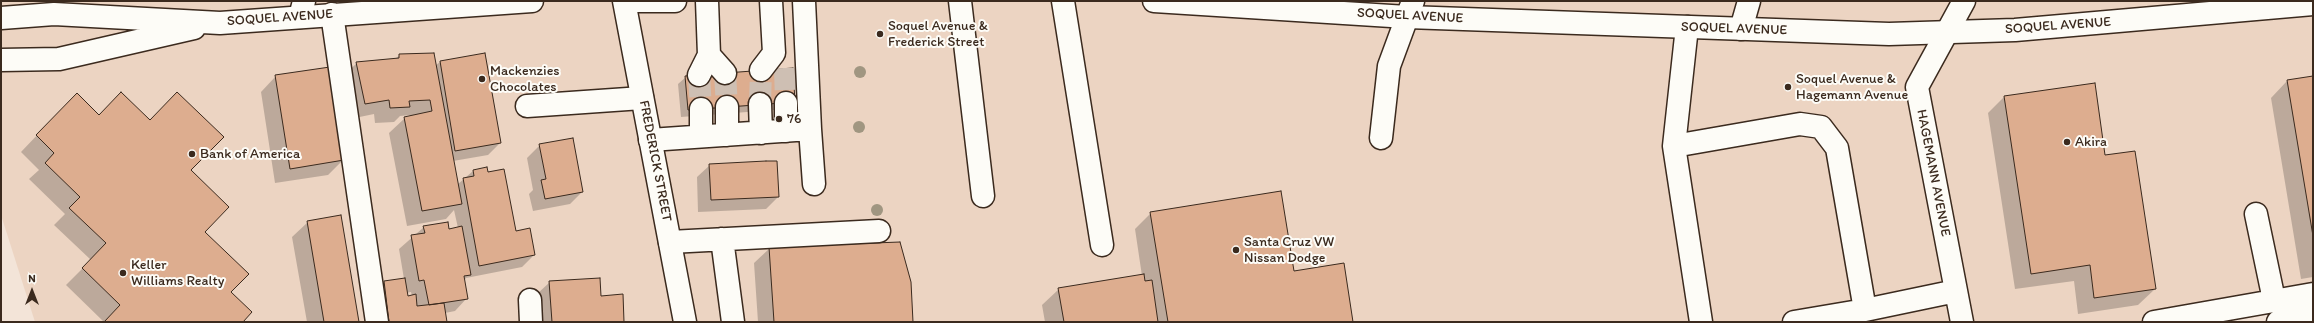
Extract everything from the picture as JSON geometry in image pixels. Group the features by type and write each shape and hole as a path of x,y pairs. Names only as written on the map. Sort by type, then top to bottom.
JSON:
{"main road":[{"name":"SOQUEL AVENUE","path":"1,60 59,58 220,23 302,9 332,14 532,1"},
{"name":"FREDERICK STREET","path":"624,1 685,322"},
{"path":"633,1 675,1"},
{"path":"699,75 709,55 707,1"},
{"path":"761,70 779,61 771,1"},
{"path":"804,1 814,184"},
{"path":"960,1 983,196"},
{"path":"1063,1 1102,245"},
{"name":"SOQUEL AVENUE","path":"1154,1 1410,9 1687,27 1890,34 2015,30 2313,4"},
{"path":"1741,29 1749,1"},
{"name":"HAGEMANN AVENUE","path":"1962,322 1917,87 1964,1"},
{"path":"1381,138 1389,66 1410,9"},
{"name":"SOQUEL AVENUE","path":"1,18 54,14 220,23"},
{"path":"332,14 377,322"},
{"path":"1687,27 1674,146 1701,322"},
{"path":"709,55 725,73"},
{"path":"527,106 642,98"},
{"path":"786,103 786,131"},
{"path":"760,104 761,133"},
{"path":"727,107 727,135"},
{"path":"700,109 701,136"},
{"path":"1674,146 1800,124 1821,127 1837,148 1865,310"},
{"path":"650,140 810,129"},
{"path":"2256,214 2274,300"},
{"path":"670,242 879,231"},
{"path":"722,239 733,322"},
{"path":"1794,322 1865,310 1956,291"},
{"path":"2154,322 2313,294"},
{"path":"530,300 531,322"},
{"path":"2278,322 2313,315"}],"shaded area":[{"path":"1,1 2313,1 2313,301 2193,322 35,322 1,215"}],"building":[{"path":"434,53 462,204 422,211 404,117 432,111 430,100 409,101 410,107 390,108 389,100 365,104 356,62 399,58 399,54"},
{"path":"485,53 501,143 455,151 440,61"},
{"path":"330,67 344,160 290,169 275,75"},
{"path":"793,68 795,102 688,110 685,76"},
{"path":"2313,76 2313,236 2287,80"},
{"path":"2095,83 2105,155 2135,151 2156,289 2094,298 2090,265 2031,274 2004,96"},
{"path":"121,92 150,120 177,92 224,137 191,170 229,207 205,232 249,274 231,292 252,312 243,322 104,322 120,305 82,268 106,243 69,208 80,197 45,163 54,153 36,135 77,93 99,115"},
{"path":"573,138 583,192 545,199 541,180 546,179 539,144"},
{"path":"777,161 779,197 711,200 709,164"},
{"path":"487,167 488,172 504,169 516,231 530,228 535,255 479,266 463,178 474,176 473,170"},
{"path":"1281,191 1294,271 1344,263 1353,322 1168,322 1150,212"},
{"path":"341,215 359,322 324,322 307,221"},
{"path":"448,222 449,229 462,226 471,275 464,276 468,299 429,305 424,280 419,281 411,235 425,233 423,226"},
{"path":"900,242 911,282 913,322 774,322 769,247"},
{"path":"1144,274 1145,281 1152,280 1158,322 1064,322 1058,288"},
{"path":"405,278 408,296 416,294 417,306 444,303 447,322 389,322 384,281"},
{"path":"600,278 601,296 623,294 624,322 552,322 549,281"}],"tunnel":[{"path":"785,68 786,103"},
{"path":"760,104 761,70"},
{"path":"725,73 727,107"},
{"path":"699,75 701,109"}],"place":[{"name":"Soquel Avenue & Frederick Street","path":"880,34"},
{"name":"Mackenzies Chocolates","path":"482,79"},
{"name":"Soquel Avenue & Hagemann Avenue","path":"1788,87"},
{"name":"76","path":"779,119"},
{"name":"Akira","path":"2067,142"},
{"name":"Bank of America","path":"192,154"},
{"name":"Santa Cruz VW Nissan Dodge","path":"1236,250"},
{"name":"Keller Williams Realty","path":"123,273"}]}
